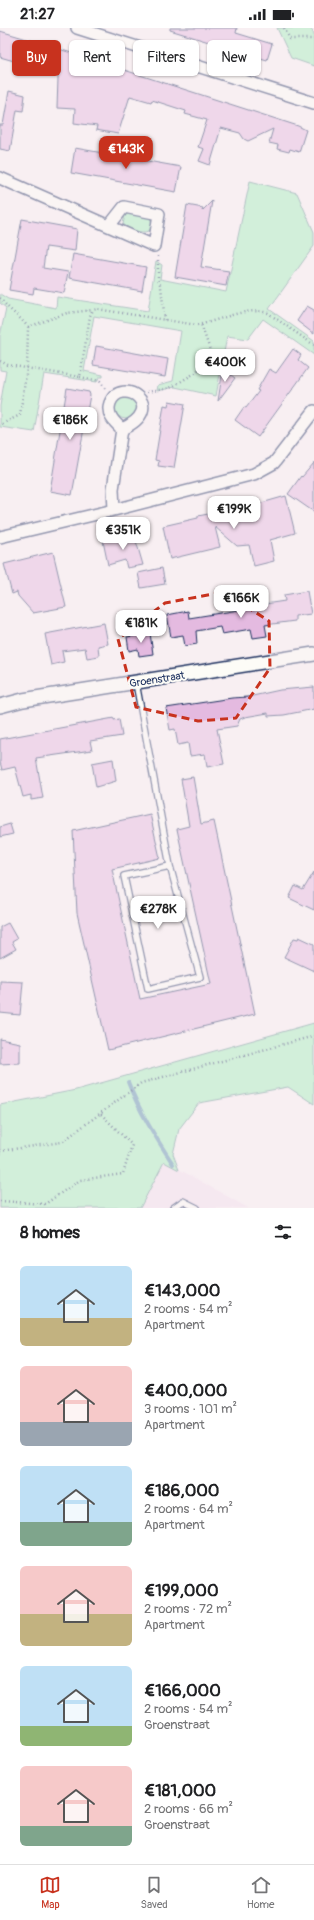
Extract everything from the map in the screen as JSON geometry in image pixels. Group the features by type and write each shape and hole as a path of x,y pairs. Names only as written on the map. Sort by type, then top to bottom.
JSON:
{"street":[{"path":"77,28 314,103"},
{"path":"0,178 154,246 159,214 124,207 109,226"},
{"path":"114,510 113,489 122,429 110,415 109,407 112,399 119,393 128,392 138,398 142,404 142,412 140,419 122,429"},
{"path":"0,537 114,510 254,474 274,463 314,411"},
{"name":"Groenstraat","path":"0,706 23,700 314,654"}],"lane":[{"path":"136,682 170,866 200,977 148,989 124,876 170,866"},
{"path":"173,1208 183,1201 197,1208"}],"path":[{"path":"284,28 290,40 314,39"},
{"path":"154,246 158,258 158,279 161,287 165,320"},
{"path":"0,298 28,327 27,368 20,415 0,425"},
{"path":"28,327 66,313 101,309 165,320 201,324 210,323 228,316 261,310 268,313 314,345"},
{"path":"80,377 90,316 93,310"},
{"path":"138,398 149,391 170,388 195,373 212,356 201,324"},
{"path":"0,360 8,365 100,381 112,399"},
{"path":"0,1151 62,1142 141,1083 314,1036"},
{"path":"0,1201 45,1204 80,1180 123,1174 132,1145 100,1113"}],"highlighted area":[{"path":"224,592 269,621 270,668 236,718 198,721 136,707 118,639 165,603"}],"shaded area":[{"path":"164,1161 191,1176 248,1208 140,1208"}],"green space":[{"path":"277,28 311,28 314,35 314,66 291,58"},
{"path":"250,181 297,193 314,232 314,246 269,309 314,341 314,355 263,319 248,339 227,336 216,396 175,387 157,391 158,385 173,381 181,331 94,316 84,371 103,375 103,377 99,377 97,382 44,374 34,432 0,427 0,406 6,371 0,370 0,336 6,308 0,303 0,294 8,299 56,308 57,297 148,311 156,261 162,265 160,279 226,292"},
{"path":"129,213 147,216 151,220 152,226 149,231 135,231 123,224 125,215"},
{"path":"122,397 130,397 137,404 137,412 130,419 122,419 115,412 115,404"},
{"path":"314,1023 314,1104 288,1087 199,1103 179,1129 173,1154 179,1170 164,1162 140,1208 0,1208 0,1105 76,1090"}],"building":[{"path":"170,28 237,28 236,33 259,40 207,40 207,41 170,30"},
{"path":"0,31 30,40 12,40 12,60 0,57"},
{"path":"261,41 272,44 267,60 261,58"},
{"path":"61,50 69,52 69,76 125,76 125,70 133,73 133,76 143,76 298,126 306,130 299,152 290,149 289,152 277,149 278,145 269,143 273,129 248,141 244,139 240,133 221,128 210,165 199,161 204,149 198,147 207,120 185,114 186,111 152,100 151,102 130,96 118,134 96,130 97,126 74,123 75,109 57,108 58,76 61,76"},
{"path":"9,91 25,95 23,111 17,110 10,151 0,149 0,125 3,125"},
{"path":"75,148 181,167 176,192 71,173"},
{"path":"212,201 201,267 229,271 226,286 175,277 187,205 203,208 202,211"},
{"path":"22,219 77,229 75,251 46,247 43,268 68,272 64,293 34,288 33,294 9,290"},
{"path":"73,254 146,267 142,291 69,278"},
{"path":"307,306 314,310 314,334 297,321"},
{"path":"96,346 168,359 165,377 93,365"},
{"path":"293,349 301,355 298,360 308,368 258,437 235,420 244,407 246,408 259,391 257,390 269,369 276,373"},
{"path":"223,369 235,378 218,401"},
{"path":"67,388 89,392 90,395 72,495 50,491"},
{"path":"169,401 185,404 174,468 158,466 159,461 155,460 164,405 168,406"},
{"path":"314,463 314,512 288,494 301,476 302,477"},
{"path":"286,496 295,533 270,540 274,561 254,566 249,545 237,546 215,527 220,547 170,559 163,526 198,518 198,516 258,504"},
{"path":"134,534 143,565 127,568 125,560 108,565 103,541"},
{"path":"53,552 66,607 33,613 18,596 17,592 12,594 4,564"},
{"path":"162,568 165,584 141,588 138,573"},
{"path":"307,591 311,614 295,616 295,621 265,625 267,636 253,638 251,629 222,634 220,627 196,631 197,644 185,646 183,635 171,637 167,615 188,611 189,618 245,609 245,607 285,601 284,595"},
{"path":"104,623 108,644 98,646 99,656 87,658 85,648 62,651 64,662 51,665 45,634"},
{"path":"150,633 153,654 139,656 138,649 129,651 127,637"},
{"path":"314,687 314,709 284,715 268,716 268,713 245,717 240,719 237,726 217,729 224,764 207,767 205,754 190,756 188,743 178,745 175,729 170,730 166,708 248,697 280,690"},
{"path":"114,718 114,720 119,719 122,736 90,741 92,750 36,758 43,798 31,800 31,795 23,797 15,767 2,770 0,762 0,739"},
{"path":"113,759 116,781 96,787 92,763"},
{"path":"193,777 201,824 214,821 255,1014 108,1050 77,913 73,831 150,814 160,858 112,869 140,999 211,984 177,829 189,826 181,779"},
{"path":"10,824 13,834 0,837 0,827"},
{"path":"314,872 314,910 289,898 295,886 303,890"},
{"path":"8,923 17,939 12,942 16,949 0,958 0,927"},
{"path":"299,937 314,944 314,971 284,957 294,938 298,939"},
{"path":"0,981 23,982 20,1015 0,1013"},
{"path":"0,1039 20,1043 20,1063 0,1064"}],"waterway":[{"path":"128,1082 143,1114 173,1164"}]}
